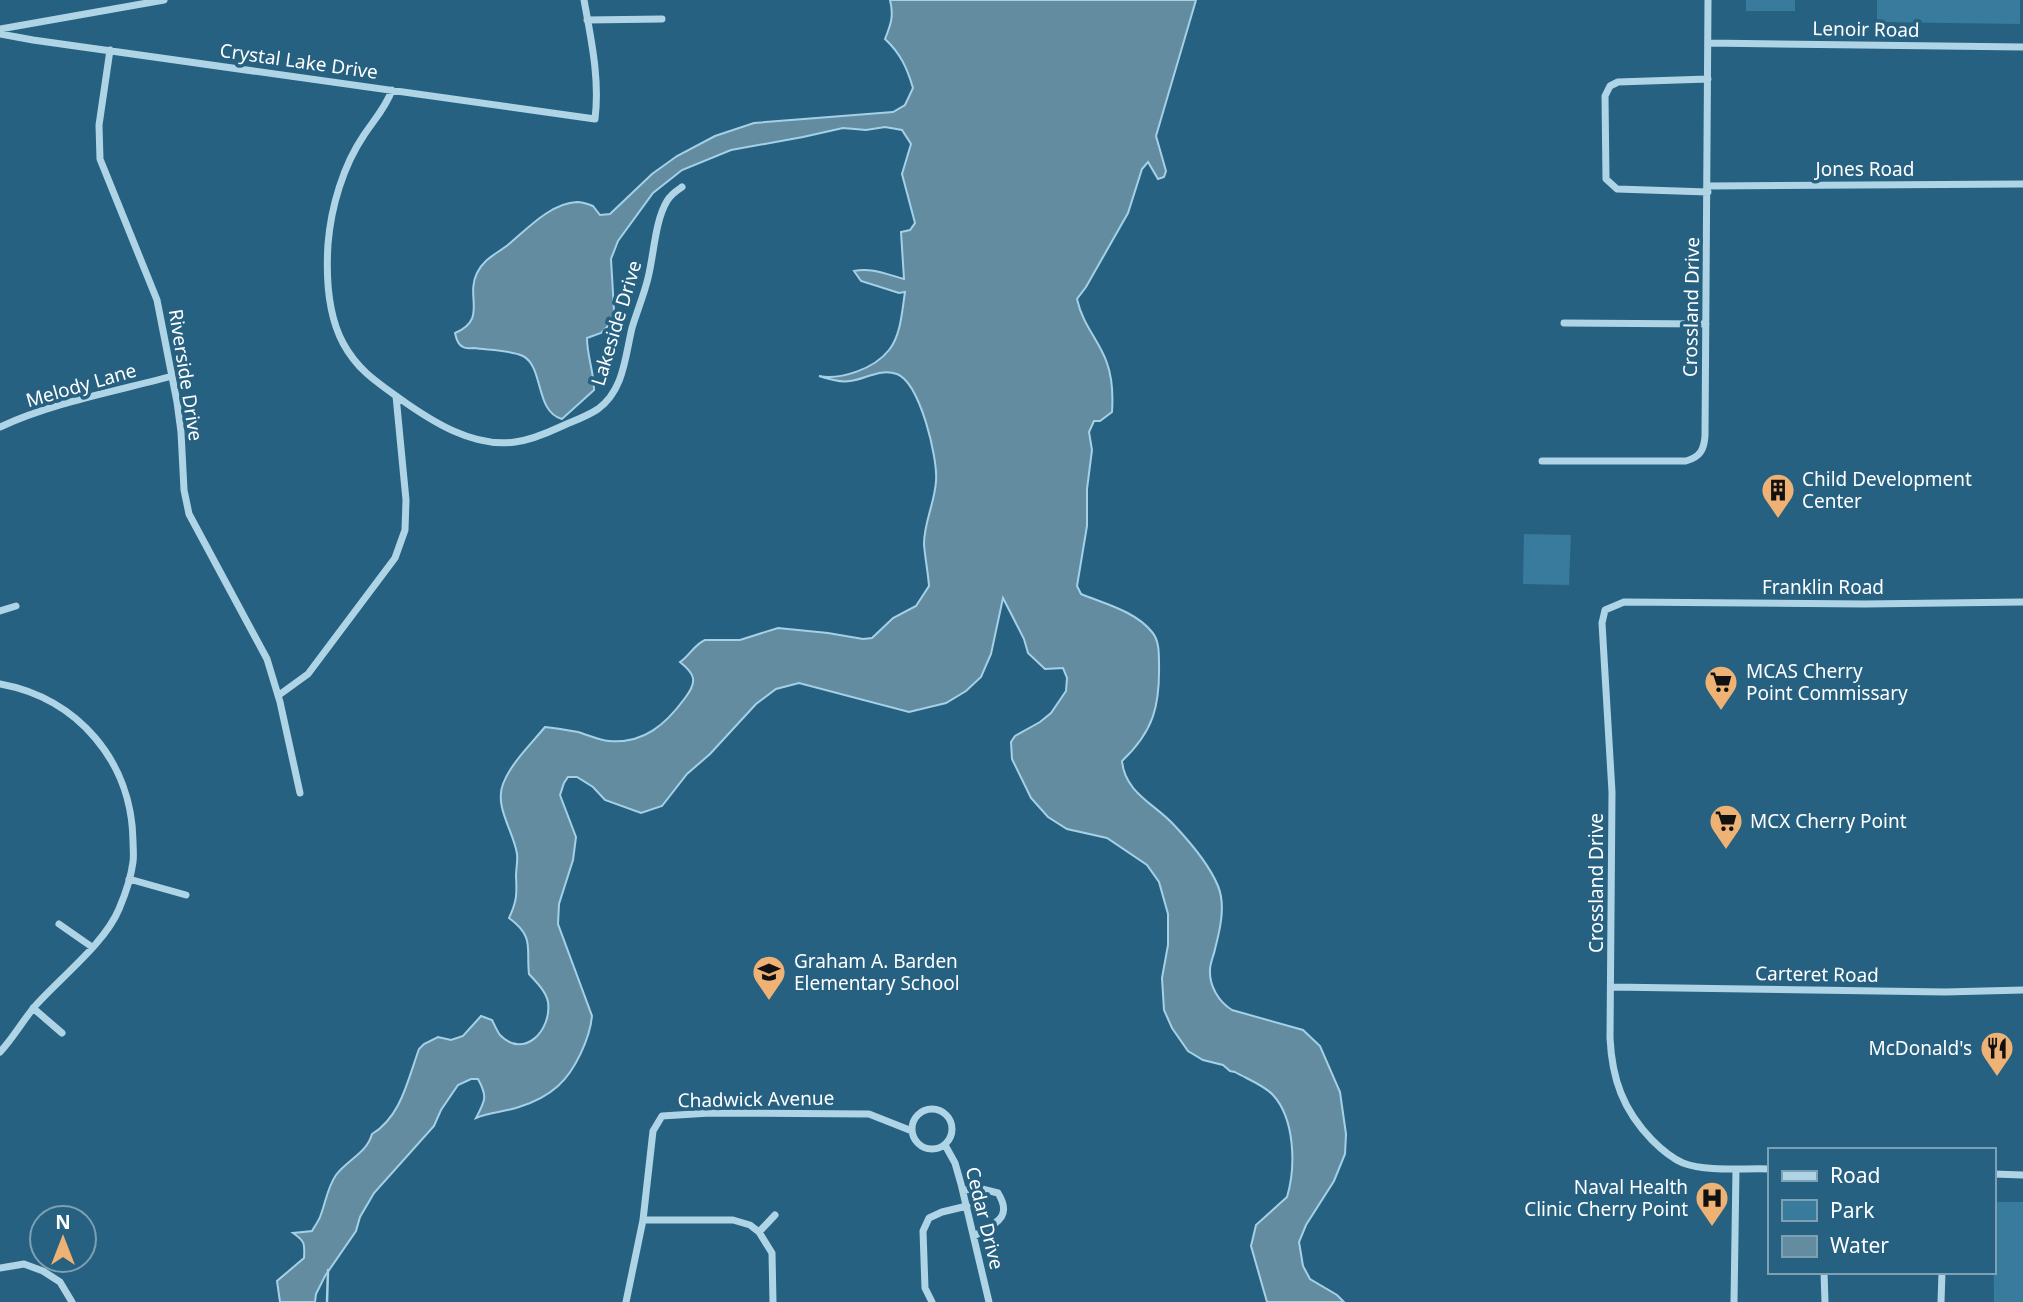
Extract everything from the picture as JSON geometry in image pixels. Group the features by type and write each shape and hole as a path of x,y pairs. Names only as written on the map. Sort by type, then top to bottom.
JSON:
{"street":[{"path":"0,31 164,0"},
{"path":"584,0 587,20 662,19"},
{"name":"Crossland Drive","path":"1542,461 1686,461 1699,455 1702,450 1705,436 1708,0"},
{"name":"Crystal Lake Drive","path":"0,31 110,50 594,119 597,93 587,20"},
{"name":"Lenoir Road","path":"1708,43 2023,47"},
{"name":"Riverside Drive","path":"110,50 99,125 100,159 154,290 163,322 181,432 184,490 189,514 264,653 279,695 300,793"},
{"name":"Jones Road","path":"1708,79 1618,82 1610,86 1605,96 1606,179 1611,184 1617,189 2023,184"},
{"name":"Lakeside Drive","path":"392,90 354,152 345,172 332,218 327,270 331,308 342,342 356,364 396,396 455,432 508,443 524,441 549,433 598,409 610,399 617,387 649,276 666,202 682,187"},
{"path":"1564,323 1706,324"},
{"name":"Melody Lane","path":"0,427 60,404 172,376"},
{"path":"279,695 293,687 314,667 395,558 405,530 406,500 396,396"},
{"name":"Crossland Drive","path":"1624,602 1605,610 1602,623 1612,792 1612,1068 1615,1082 1634,1120 1661,1149 1682,1163 1736,1169"},
{"name":"Franklin Road","path":"1624,602 2023,602"},
{"path":"0,611 16,606"},
{"path":"0,684 26,690 56,704 83,725 106,751 121,780 130,812 134,861 119,909 92,947 33,1008 0,1052"},
{"path":"129,879 186,895"},
{"path":"60,924 92,947"},
{"name":"Carteret Road","path":"1611,987 1945,992 2023,990"},
{"path":"33,1008 62,1033"},
{"name":"Cedar Drive","path":"912,1131 913,1122 921,1112 928,1110 946,1114 952,1125 950,1139 945,1144 955,1163 963,1190 989,1302"},
{"name":"Chadwick Avenue","path":"626,1302 643,1220 653,1131 662,1116 710,1113 869,1114 912,1131"},
{"path":"912,1131 916,1141 926,1148 933,1149 945,1144"},
{"path":"1734,1302 1736,1169 1768,1169"},
{"path":"1995,1174 2023,1175"},
{"path":"963,1190 982,1189 998,1193 1003,1201 1005,1211 1002,1219 974,1236"},
{"path":"932,1302 925,1288 923,1231 929,1218 967,1206"},
{"path":"760,1232 775,1215"},
{"path":"643,1220 733,1220 750,1225 760,1232 772,1253 773,1302"},
{"path":"0,1268 24,1264 43,1271 60,1282 72,1302"},
{"path":"1824,1274 1825,1302"},
{"path":"1941,1302 1942,1274"}],"green space":[{"path":"1746,0 1795,0 1795,11 1746,11"},
{"path":"1877,0 2020,0 2020,24 1877,22"},
{"path":"1524,534 1571,535 1569,585 1523,584"},
{"path":"1995,1202 2023,1202 2023,1302 1994,1302"}],"water":[{"path":"890,0 1196,0 1156,136 1166,171 1164,177 1158,179 1148,162 1142,169 1128,213 1077,299 1083,317 1107,363 1111,381 1112,412 1100,421 1094,421 1089,432 1092,450 1087,489 1087,526 1077,586 1081,594 1137,619 1156,639 1159,678 1153,716 1141,739 1122,761 1124,772 1135,790 1186,839 1218,886 1222,901 1221,918 1210,970 1216,993 1232,1010 1303,1030 1320,1046 1340,1092 1346,1134 1345,1154 1334,1181 1306,1225 1299,1242 1303,1266 1310,1279 1344,1302 1267,1302 1251,1246 1256,1225 1287,1197 1292,1172 1292,1144 1286,1117 1269,1091 1223,1065 1203,1060 1188,1051 1172,1028 1164,1010 1162,978 1168,945 1168,914 1159,882 1147,865 1107,838 1067,829 1048,817 1031,798 1012,759 1011,742 1015,736 1051,713 1066,691 1067,678 1063,668 1045,669 1028,653 1024,639 1003,598 991,654 981,677 966,691 946,703 909,712 799,683 776,689 756,704 710,754 687,774 662,806 641,813 605,800 593,787 577,777 568,777 560,795 576,837 573,860 559,904 558,924 592,1016 581,1054 564,1080 550,1093 514,1109 476,1118 484,1099 478,1079 458,1085 434,1126 374,1193 360,1217 356,1231 325,1276 315,1302 280,1302 277,1281 304,1258 303,1243 293,1233 312,1231 336,1175 366,1146 372,1134 382,1127 397,1108 419,1049 438,1037 451,1040 463,1036 481,1016 492,1020 500,1035 509,1042 518,1044 527,1043 534,1038 546,1022 548,1002 543,990 529,974 526,937 509,918 516,897 517,857 501,802 503,784 511,769 545,727 578,732 609,741 643,736 662,724 689,692 693,682 692,674 680,662 701,642 740,640 778,628 872,638 893,618 916,606 929,586 924,536 935,489 936,470 931,439 913,391 905,380 891,372 846,381 819,376 847,375 866,368 883,357 896,337 905,292 899,293 861,281 854,271 874,271 904,279 901,232 910,230 915,223 902,174 911,144 902,130 885,127 866,130 843,128 731,150 682,170 653,193 618,241 611,259 614,310 610,324 601,333 587,338 594,390 562,419 547,408 534,370 523,356 506,351 464,348 455,333 471,321 474,282 483,264 540,218 558,207 581,202 593,206 600,215 610,214 652,174 677,156 715,136 754,123 893,112 905,105 913,88 903,62 885,39 891,20"}],"waterway":[{"path":"327,1302 328,1270"}],"place":[{"name":"Child Development Center","path":"1778,520"},
{"name":"MCAS Cherry Point Commissary","path":"1721,712"},
{"name":"MCX Cherry Point","path":"1726,851"},
{"name":"Graham A. Barden Elementary School","path":"769,1002"},
{"name":"McDonald's","path":"1997,1078"},
{"name":"Naval Health Clinic Cherry Point","path":"1712,1228"}]}
